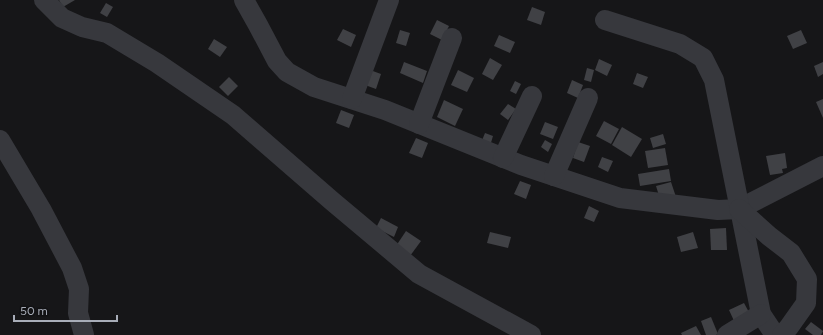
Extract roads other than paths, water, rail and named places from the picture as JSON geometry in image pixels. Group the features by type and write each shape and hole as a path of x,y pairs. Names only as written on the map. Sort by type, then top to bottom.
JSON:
{"street":[{"path":"44,0 62,18 82,27 107,33 158,63 234,115 418,274 531,335"},
{"path":"244,0 278,61 287,72 314,87 385,110 521,165 620,198 718,210 740,209 823,166"},
{"path":"352,99 389,0"},
{"path":"605,20 680,44 703,58 714,80 761,314 775,335"},
{"path":"419,124 452,38"},
{"path":"503,158 532,96"},
{"path":"554,176 588,98"},
{"path":"0,140 41,209 72,268 79,289 78,313 84,335"},
{"path":"740,209 769,236 791,253 807,279 806,303 782,335"},
{"path":"726,335 761,314"}]}
